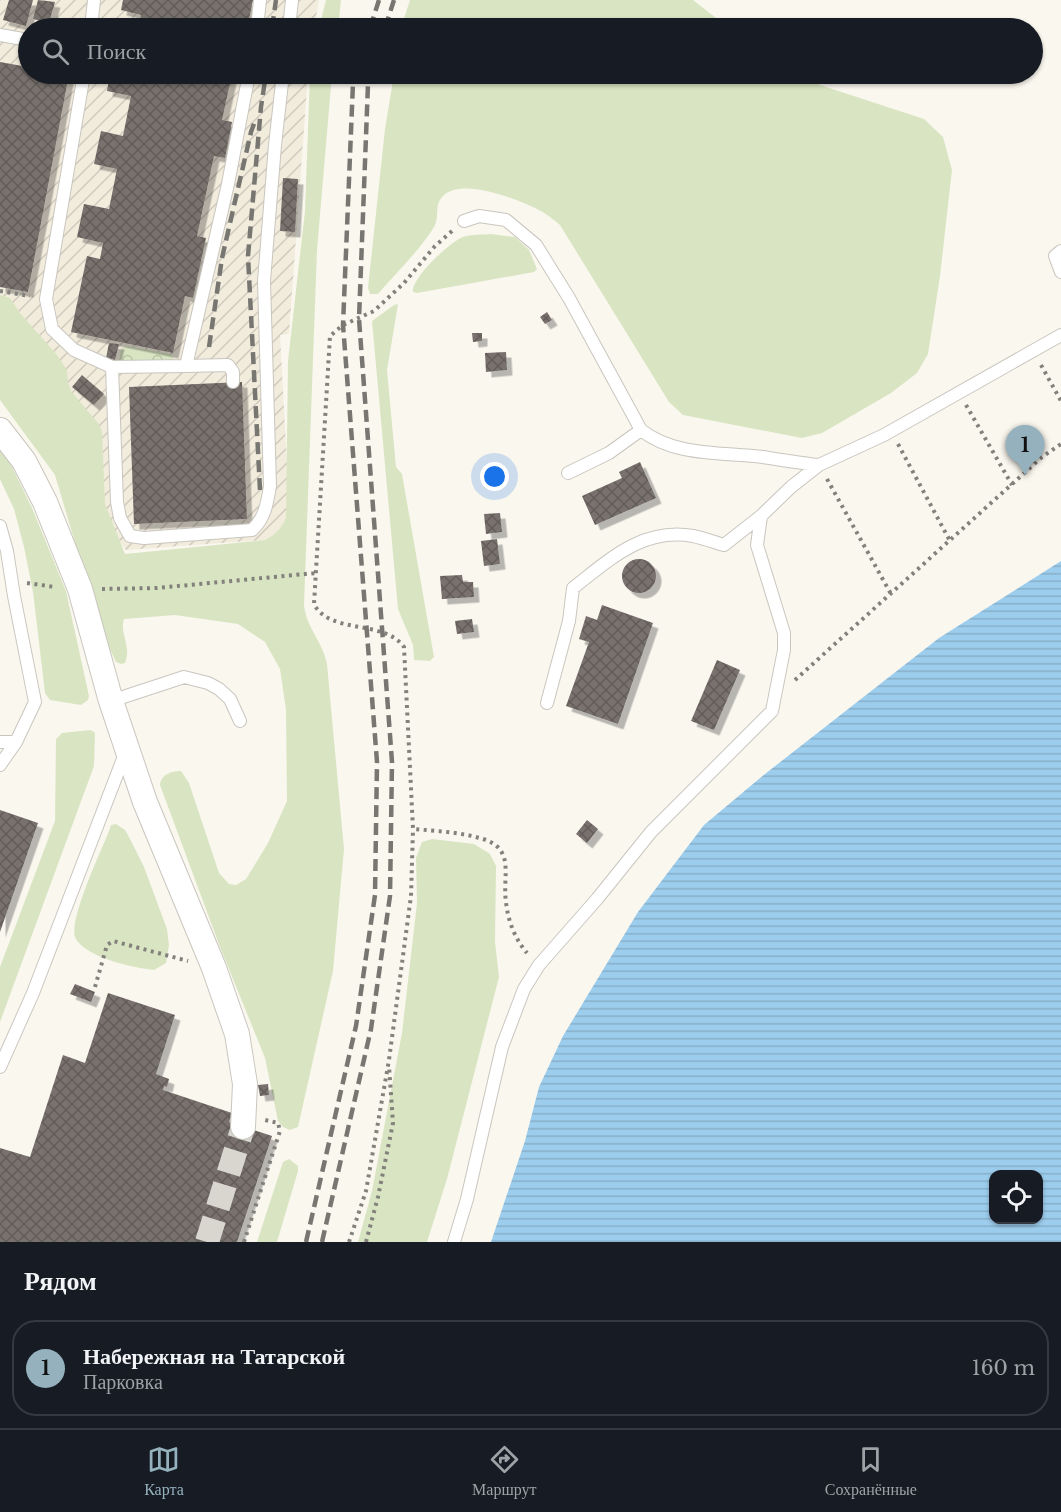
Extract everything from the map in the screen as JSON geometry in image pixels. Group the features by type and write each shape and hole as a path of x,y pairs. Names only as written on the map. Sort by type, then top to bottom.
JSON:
{"street":[{"path":"0,430 24,461 45,502 80,589 111,701 145,802 214,968 237,1034 245,1084 244,1120"}],"lane":[{"path":"92,18 94,0"},
{"path":"258,18 260,0"},
{"path":"290,18 292,0"},
{"path":"0,35 18,38"},
{"path":"82,84 46,299 52,329 74,350 112,367 228,365 234,372 233,382"},
{"path":"186,366 228,184 247,84"},
{"path":"112,367 117,502 120,518 130,536 144,538 252,530 261,522 270,486 264,281 275,145 283,84"},
{"path":"464,221 479,216 506,220 536,245 569,298 641,430 652,438 712,454 762,457 819,465"},
{"path":"1061,251 1055,256 1061,272"},
{"path":"547,703 569,621 573,588 625,548 650,538 671,535 693,536 724,545 819,465 891,431 1061,335"},
{"path":"568,473 609,453 641,430"},
{"path":"454,1242 502,1047 524,989 539,965 651,831 772,711 784,650 784,633 757,545 761,516"},
{"path":"0,526 35,702 16,742 0,765"},
{"path":"111,701 184,677 208,683 219,689 230,699 240,721"},
{"path":"0,742 16,742"},
{"path":"0,1067 33,993 127,748"}],"path":[{"path":"349,1242 366,1191 389,1060 411,896 413,829 404,647 398,638 388,633 332,619 318,610 314,604 330,336 343,325 374,311 404,283 435,246 464,221"},
{"path":"0,291 46,299"},
{"path":"1033,351 1061,401"},
{"path":"959,392 1012,485"},
{"path":"891,431 950,541"},
{"path":"775,698 1042,457 1061,444"},
{"path":"819,465 891,594"},
{"path":"12,582 80,589 157,588 316,573"},
{"path":"413,829 485,839 501,849 507,864 505,890 508,917 514,934 525,951 539,965"},
{"path":"95,987 107,945 113,941 214,968"},
{"path":"366,1242 393,1123 389,1060"},
{"path":"244,1120 278,1124 280,1131 244,1242"}],"shaded area":[{"path":"0,0 319,0 316,18 18,18 18,84 307,84 289,334 280,335 291,538 126,550 0,387"}],"green space":[{"path":"326,0 341,0 339,18 322,18"},
{"path":"410,0 693,0 716,18 404,18"},
{"path":"310,84 331,84 317,250 304,605 305,613 327,664 344,849 333,971 298,1127 290,1130 278,1121 265,1058 220,947 160,785 162,778 168,774 181,771 189,783 219,873 229,884 236,885 246,879 268,843 287,801 286,710 280,669 265,642 238,624 175,615 124,619 127,657 125,663 116,662 94,607 55,475 0,400 0,295 10,298 20,313 57,355 67,370 71,391 102,431 105,504 125,554 265,540 280,528 286,518 288,361 305,211"},
{"path":"392,84 817,84 924,119 943,137 952,170 940,276 928,354 917,373 891,393 822,433 802,438 683,415 669,402 560,225 543,212 528,205 502,195 474,189 450,191 442,197 438,204 436,223 428,236 378,294 370,294 368,288 385,129"},
{"path":"491,234 515,237 529,250 537,269 534,272 413,292 418,278 432,261 457,240 466,236"},
{"path":"398,304 387,370 396,467 402,474 434,657 430,661 414,660 413,645 398,609 372,321"},
{"path":"127,346 170,354 174,358 172,360 119,363 121,349"},
{"path":"0,449 11,465 32,508 66,591 89,696 88,700 81,705 50,700 45,693 33,592 14,509 0,479"},
{"path":"91,730 95,733 94,766 0,1022 0,967 55,821 56,739 62,733"},
{"path":"116,824 125,830 144,867 167,929 169,945 166,963 154,970 122,964 98,956 80,944 75,937 74,929 80,903 111,825"},
{"path":"432,839 474,844 490,854 496,866 495,942 499,977 447,1179 427,1242 358,1242 372,1191 402,1033 417,903 416,858 422,842"},
{"path":"289,1159 298,1166 298,1171 277,1242 257,1242 283,1162"}],"water":[{"path":"1061,561 1061,1242 491,1242 525,1141 539,1087 563,1036 638,912 704,825 765,774 939,638"}],"building":[{"path":"9,0 33,0 28,18 18,18 18,24 3,20"},
{"path":"38,0 55,2 50,18 33,18"},
{"path":"123,0 253,0 249,18 140,18 141,15 121,10"},
{"path":"0,62 18,65 18,84 67,84 28,292 0,287"},
{"path":"108,84 230,84 222,120 232,122 225,158 214,156 197,236 206,238 193,298 185,296 173,353 71,332 87,256 100,259 103,243 77,237 84,204 109,209 117,169 94,164 101,131 123,136 131,96 107,91"},
{"path":"283,178 298,179 295,232 280,231"},
{"path":"547,312 552,320 545,324 540,317"},
{"path":"472,333 482,333 482,341 473,342"},
{"path":"109,343 119,344 115,360 106,358"},
{"path":"506,352 507,370 486,372 485,353"},
{"path":"82,375 104,394 94,405 72,387"},
{"path":"242,382 247,519 134,524 129,387"},
{"path":"640,462 656,498 595,525 582,496 622,478 619,472"},
{"path":"500,513 502,532 486,534 484,514"},
{"path":"497,539 500,564 484,566 481,541"},
{"path":"639,559 651,564 656,576 651,588 639,593 627,588 622,576 627,564"},
{"path":"462,575 463,582 473,582 474,597 442,599 440,576"},
{"path":"602,605 653,623 618,724 566,706 589,642 579,639 586,616 597,620"},
{"path":"472,619 474,632 457,634 455,621"},
{"path":"717,660 740,670 714,730 691,721"},
{"path":"0,810 38,823 0,932"},
{"path":"587,820 598,829 587,843 576,834"},
{"path":"75,984 95,992 91,1002 70,994"},
{"path":"108,993 175,1015 156,1074 169,1079 167,1087 164,1086 163,1090 232,1113 229,1122 272,1136 237,1242 0,1242 0,1148 30,1157 63,1055 85,1063"},
{"path":"268,1084 269,1095 260,1096 258,1085"}],"tunnel":[{"path":"207,1242 243,1127"}],"railway":[{"path":"273,18 276,0"},
{"path":"373,18 379,0"},
{"path":"388,18 394,0"},
{"path":"260,490 248,256 264,84"},
{"path":"306,1242 356,1026 375,895 377,762 343,325 353,84"},
{"path":"322,1242 371,1029 390,896 392,762 359,319 368,84"},
{"path":"209,347 222,258 255,121"}],"place":[{"name":"Набережная на Татарской","path":"1025,475"}]}
